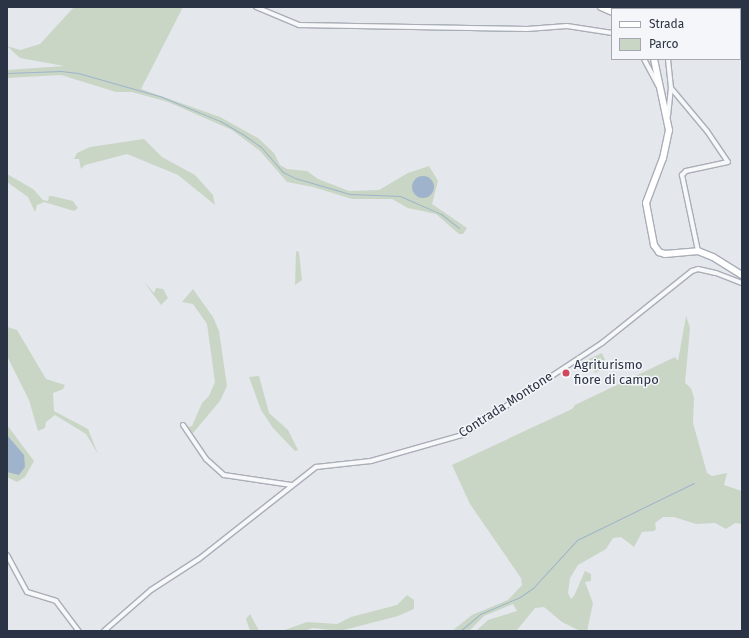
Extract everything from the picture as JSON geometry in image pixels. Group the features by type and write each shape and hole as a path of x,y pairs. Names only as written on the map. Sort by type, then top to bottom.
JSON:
{"street":[{"path":"256,7 299,26 528,29 567,26 611,34"},
{"path":"601,7 611,12"},
{"path":"645,60 661,88"},
{"path":"654,60 667,117 668,142 646,203 650,233 659,252 665,254 698,251 713,257 742,275"},
{"path":"667,117 671,88 668,60"},
{"path":"671,88 707,131 728,162 686,171 682,175 698,251"},
{"name":"Contrada Montone","path":"104,631 151,590 200,559 291,485 316,467 371,461 462,436 602,343 692,271 698,269 716,273 742,283"},
{"path":"183,425 206,459 224,475 291,485"},
{"path":"7,555 27,592 35,596 56,601 79,631"}],"green space":[{"path":"74,7 183,7 141,89 220,117 258,138 274,153 280,165 287,169 307,171 318,179 349,191 379,190 408,173 429,166 438,181 432,204 467,228 463,234 459,234 436,214 408,208 392,199 352,199 313,187 287,182 260,151 232,130 168,102 132,92 116,92 61,75 7,78 7,70 64,66 20,58 7,46 20,50 40,44"},
{"path":"144,139 162,157 195,175 213,195 215,205 178,175 127,154 85,165 81,169 79,159 74,159 77,153 90,147"},
{"path":"7,174 33,189 43,200 48,201 49,196 52,196 73,201 78,208 74,211 44,202 37,205 35,212 28,197 7,182"},
{"path":"296,251 299,252 302,280 295,285"},
{"path":"144,282 154,293 156,288 163,289 168,298 161,305"},
{"path":"193,289 213,317 219,331 227,386 220,401 193,433 193,437 208,460 185,428 192,426 202,403 209,396 215,382 207,324 193,304 182,302"},
{"path":"686,316 690,328 685,383 691,388 694,398 693,423 707,473 712,476 727,473 724,485 742,491 742,524 735,523 726,529 715,523 696,524 674,517 663,517 655,523 656,529 654,531 642,532 634,547 621,537 613,538 606,549 578,565 570,578 568,593 571,599 574,596 585,571 591,574 591,581 585,582 593,603 587,631 580,631 562,622 544,607 535,608 517,630 476,631 488,620 517,611 513,604 484,616 469,631 452,631 472,615 508,600 522,585 521,578 470,504 452,465 572,409 575,405 675,357 678,361"},
{"path":"7,327 17,330 46,379 65,385 63,389 53,393 54,411 88,429 98,454 86,434 55,415 46,422 45,428 38,431 29,400 7,356"},
{"path":"602,353 608,366 595,373 587,360"},
{"path":"259,376 269,413 288,430 298,450 295,451 273,428 261,410 249,377"},
{"path":"7,425 34,461 25,477 17,482 7,477"},
{"path":"407,595 414,600 414,609 398,616 340,631 313,628 304,631 282,631 307,622 337,624 351,617 397,605"},
{"path":"250,614 260,631 250,631 246,619"}],"water":[{"path":"423,176 431,179 434,187 431,195 423,198 415,195 412,187 415,179"},
{"path":"7,435 24,455 25,467 19,475 7,472"}],"waterway":[{"path":"7,73 61,71 78,73 162,97 220,121 241,133 261,147 283,172 295,178 350,194 400,196 441,214 459,228"},
{"path":"460,631 480,614 520,597 533,588 577,540 694,483"}],"place":[{"name":"Agriturismo fiore di campo","path":"566,373"}]}
